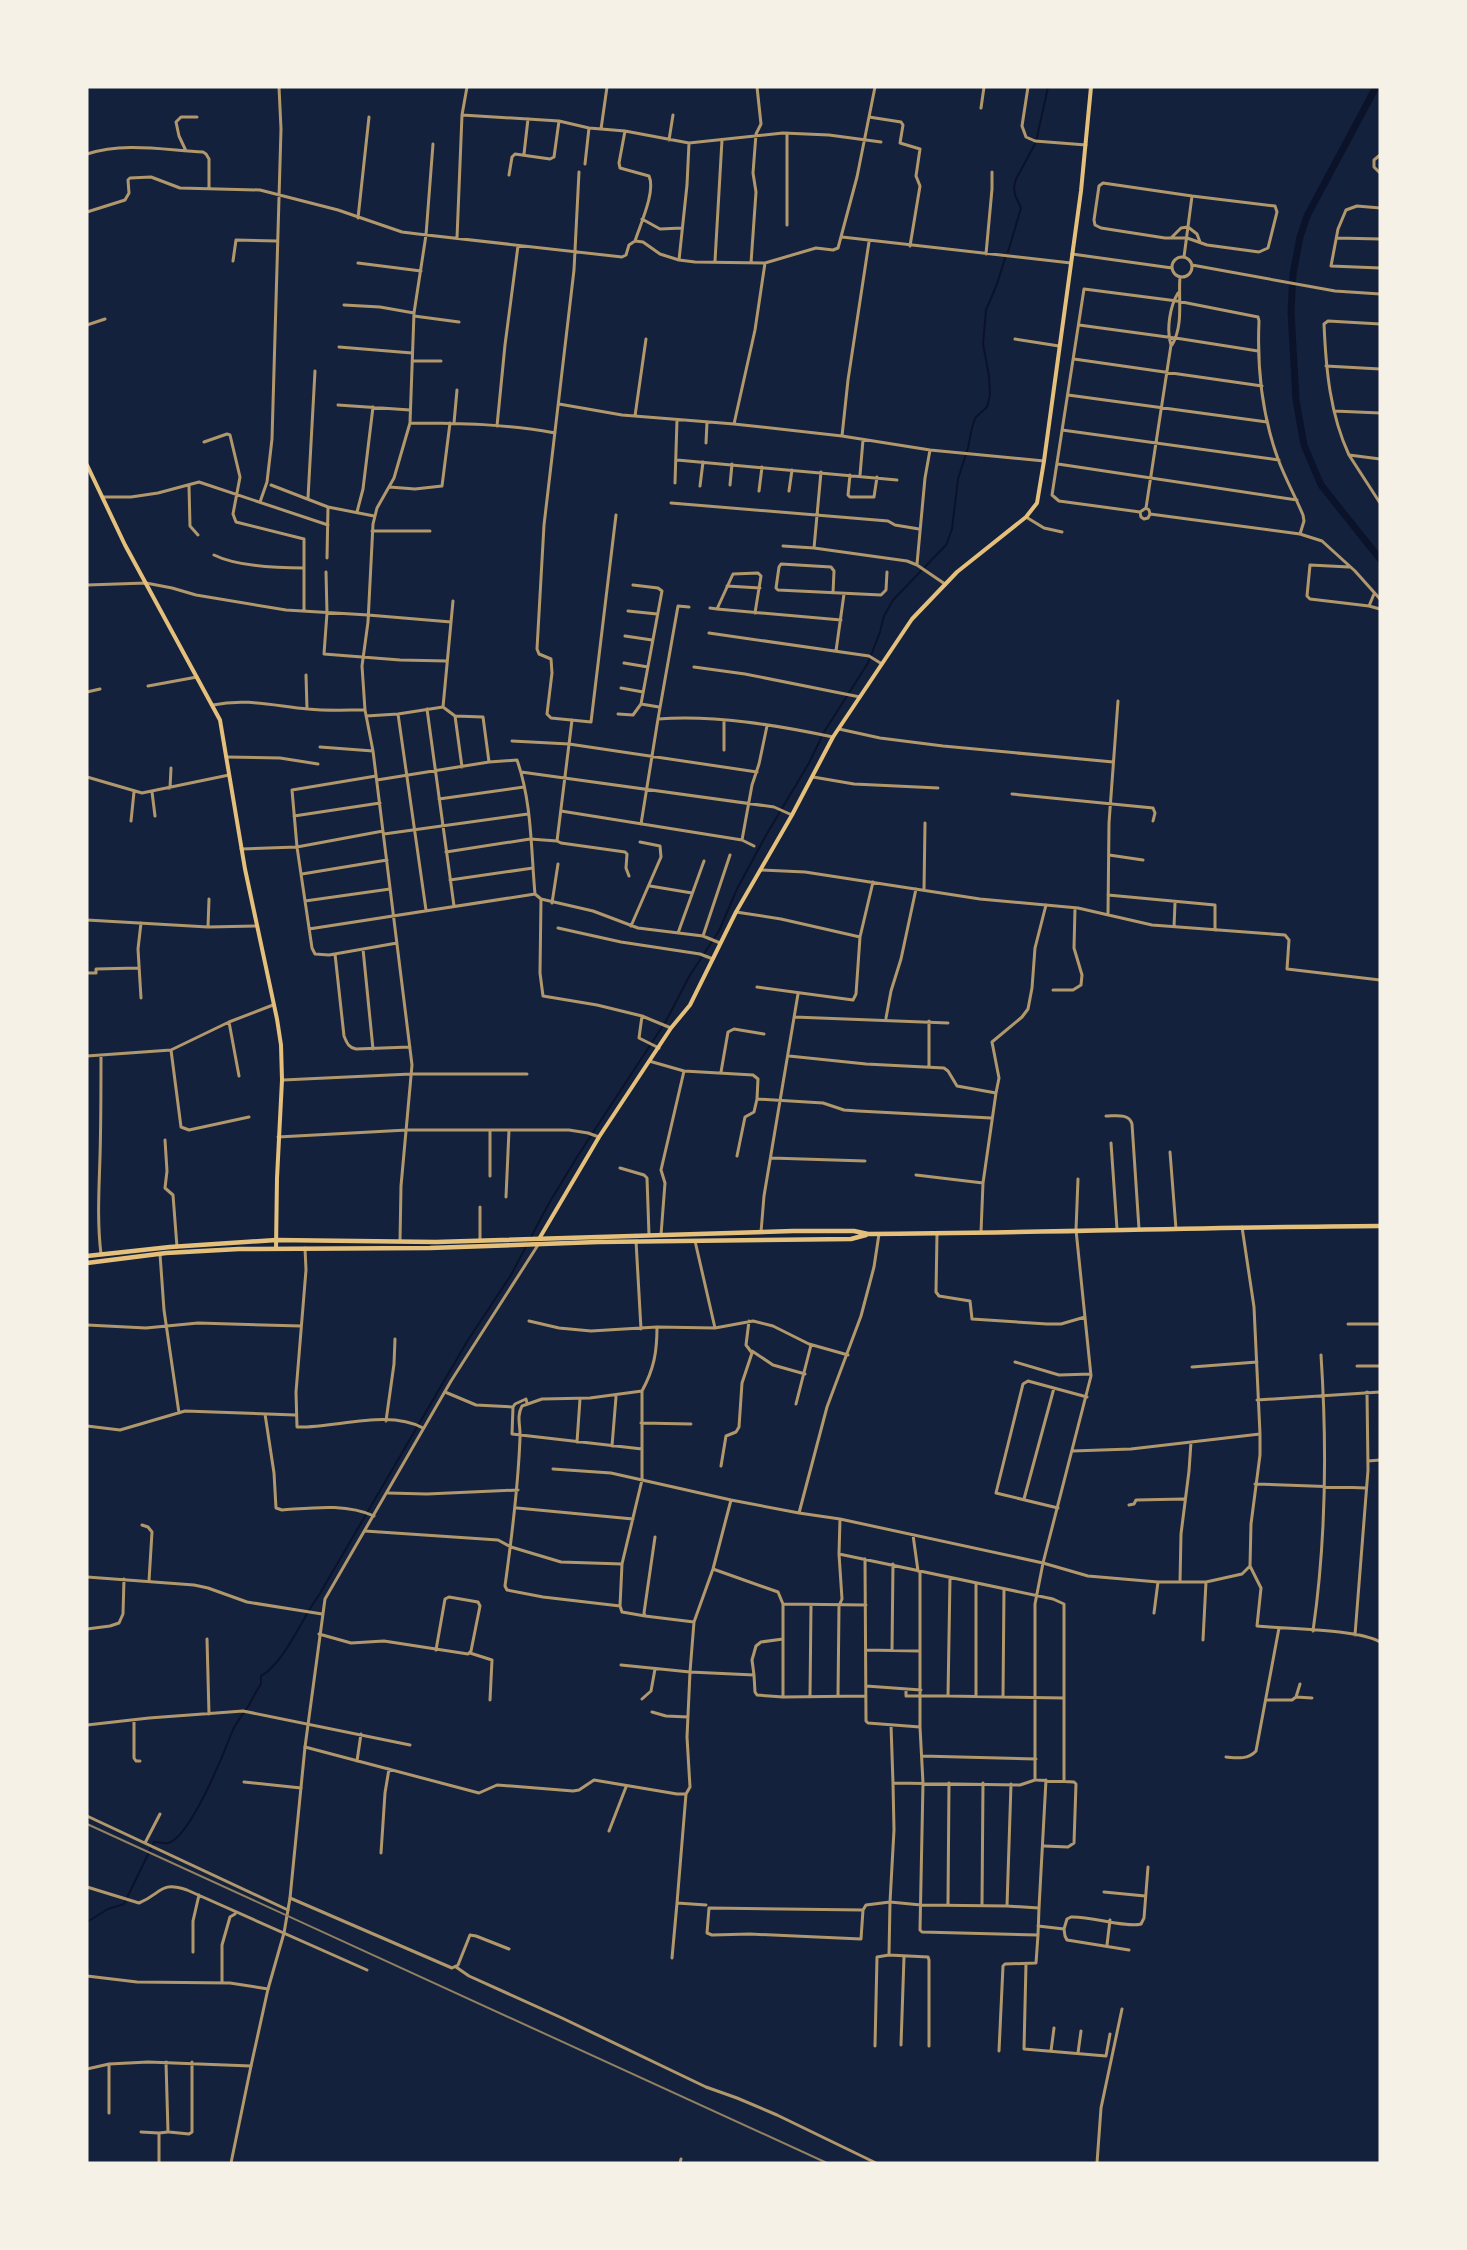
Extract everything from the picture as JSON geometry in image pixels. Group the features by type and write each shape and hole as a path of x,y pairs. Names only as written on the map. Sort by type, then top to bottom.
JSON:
{"main road":[{"path":"537,1239 597,1136 671,1028 690,1005 711,958 715,941 736,912 813,777 830,736 838,729 912,619 945,584 1005,532 1026,517 1037,503 1071,262 1091,87"},
{"path":"87,467 125,545 220,720 241,849 281,1045 282,1080 278,1137 276,1249"},
{"path":"87,1263 208,1251 518,1246 649,1235 854,1231 868,1234 981,1234 1117,1229 1380,1226"},
{"path":"87,1256 207,1244 276,1240 364,1242 630,1238 636,1241 695,1241 851,1239 868,1234"},
{"path":"363,1248 364,1242"},
{"path":"207,1244 208,1251"}],"street":[{"path":"260,502 267,482 272,439 281,129 279,87"},
{"path":"457,238 462,115 467,87"},
{"path":"601,129 607,87"},
{"path":"751,263 756,192 753,173 756,134 760,124 757,87"},
{"path":"635,241 643,243 660,254 695,262 765,263 816,248 836,249 842,237 875,87"},
{"path":"981,108 984,87"},
{"path":"1028,87 1023,130 1026,137 1035,141 1086,146"},
{"path":"462,115 559,121 589,128 626,130 689,143 756,134 787,133 881,142"},
{"path":"669,140 673,115"},
{"path":"186,151 176,122 181,117 197,117"},
{"path":"358,218 369,117"},
{"path":"869,117 901,122 903,125 900,143 921,150 916,176 920,186 910,246"},
{"path":"524,154 528,119"},
{"path":"509,175 513,155 524,154 550,159 554,157 559,121"},
{"path":"585,164 589,128"},
{"path":"87,212 125,200 129,193 128,180 133,177 151,177 180,188 260,190 279,194 338,210 402,232 492,244 624,257 629,245 635,241 648,202 651,179 649,176 620,168 626,130"},
{"path":"787,133 787,225"},
{"path":"715,261 722,140"},
{"path":"679,260 689,143"},
{"path":"400,1241 401,1186 411,1074 410,1047 373,751 364,710 364,658 374,516 402,456 410,423 414,315 426,235 433,144"},
{"path":"87,154 121,147 203,152 208,156 209,188"},
{"path":"1380,155 1374,160 1374,167 1380,173"},
{"path":"579,172 576,252 544,525 537,649 540,654 551,659 548,716 591,722 616,515"},
{"path":"986,254 992,172"},
{"path":"1110,183 1273,206 1278,210 1268,248 1264,252 1207,244 1187,238 1171,238 1096,226 1094,220 1100,185 1110,183"},
{"path":"1184,257 1192,196"},
{"path":"1380,208 1357,206 1346,210 1336,238 1331,266 1380,268"},
{"path":"642,219 660,229 682,228"},
{"path":"1171,238 1179,230 1188,227"},
{"path":"1188,227 1197,234 1200,242"},
{"path":"842,237 1071,262"},
{"path":"1336,238 1380,239"},
{"path":"233,261 236,240 277,241"},
{"path":"842,436 869,241"},
{"path":"497,426 518,246"},
{"path":"1072,254 1172,268"},
{"path":"1192,265 1189,274 1180,276 1174,274 1172,268 1175,259 1184,257 1192,265 1273,281 1380,294"},
{"path":"358,263 421,272"},
{"path":"734,424 754,330 765,263"},
{"path":"1150,514 1146,508 1171,345 1176,338 1181,302 1178,293 1180,276"},
{"path":"1146,508 1140,512 1054,498 1052,492 1084,289 1181,302 1257,316 1259,321 1258,351 1267,422 1279,460 1304,518 1299,534"},
{"path":"1171,345 1168,337 1173,301 1178,293"},
{"path":"344,305 381,307 459,322"},
{"path":"87,326 105,319"},
{"path":"1380,324 1325,322 1326,366 1333,411 1349,455 1380,503"},
{"path":"1079,325 1258,351"},
{"path":"635,416 646,339"},
{"path":"1015,339 1059,346"},
{"path":"339,348 412,353"},
{"path":"1073,359 1262,386"},
{"path":"412,361 441,361"},
{"path":"1326,366 1380,369"},
{"path":"308,498 315,371"},
{"path":"389,487 415,489 442,486 457,390"},
{"path":"1068,395 1267,422"},
{"path":"559,404 609,414 734,424 842,436 930,450 1044,461"},
{"path":"338,405 410,410"},
{"path":"357,512 363,489 373,407"},
{"path":"1333,411 1380,413"},
{"path":"675,483 677,420"},
{"path":"706,443 708,422"},
{"path":"410,423 528,428 555,433"},
{"path":"1062,430 1279,460"},
{"path":"204,442 230,435 240,477 233,518 238,524 304,539 304,611"},
{"path":"860,475 863,440"},
{"path":"917,565 919,529 930,450"},
{"path":"1349,455 1380,459"},
{"path":"677,460 897,480"},
{"path":"700,486 703,462"},
{"path":"730,485 732,464"},
{"path":"1057,464 1297,500"},
{"path":"759,491 762,467"},
{"path":"789,491 792,470"},
{"path":"814,548 821,472"},
{"path":"850,475 848,495 850,497 874,497 877,477"},
{"path":"103,497 130,497 158,493 198,482 328,525"},
{"path":"271,485 328,507 374,516"},
{"path":"189,486 190,526 198,535"},
{"path":"671,502 888,521 895,525 919,529"},
{"path":"327,558 328,507"},
{"path":"1140,512 1144,519 1150,514"},
{"path":"1150,514 1299,534 1322,541 1351,567 1380,599"},
{"path":"1026,517 1044,528 1062,532"},
{"path":"372,531 430,531"},
{"path":"783,546 907,561 945,584"},
{"path":"214,555 224,559 276,568 304,568"},
{"path":"833,593 834,571 831,567 782,564 779,567 777,590 833,593 881,595 886,590 887,572"},
{"path":"1351,567 1310,565 1306,596 1310,599 1380,609"},
{"path":"326,572 327,613 324,654 447,661"},
{"path":"717,609 733,574 758,573 762,578 755,613"},
{"path":"87,585 146,583 230,602 304,611 451,622"},
{"path":"618,714 633,715 641,704 661,590 633,585"},
{"path":"727,586 760,588"},
{"path":"836,651 844,593"},
{"path":"1369,606 1374,594"},
{"path":"442,707 453,600"},
{"path":"641,824 659,707 678,606 689,607"},
{"path":"710,608 842,620"},
{"path":"628,610 657,614"},
{"path":"709,633 869,656 882,664"},
{"path":"625,636 652,640"},
{"path":"624,663 648,667"},
{"path":"694,667 745,674 860,697"},
{"path":"306,675 307,709"},
{"path":"148,686 197,677"},
{"path":"621,688 643,692"},
{"path":"87,692 100,689"},
{"path":"213,705 244,701 307,709 364,710"},
{"path":"1107,915 1110,805 1118,701"},
{"path":"641,704 659,707"},
{"path":"366,716 442,707 455,716 483,717 489,762"},
{"path":"427,709 454,906"},
{"path":"398,714 426,910"},
{"path":"455,716 462,767"},
{"path":"658,719 683,717 724,720 830,736"},
{"path":"557,841 572,720"},
{"path":"724,720 724,750"},
{"path":"742,840 752,785 767,726"},
{"path":"838,729 880,738 944,746 1113,762"},
{"path":"512,741 569,744 757,772"},
{"path":"320,747 373,751"},
{"path":"226,757 280,758 318,764"},
{"path":"397,943 335,954 315,954 297,847 292,790 489,762 518,760 528,814 535,894 552,903 593,911 632,926 703,936 715,941"},
{"path":"170,788 171,768"},
{"path":"521,772 774,807 790,814"},
{"path":"87,777 134,792 152,792 229,775"},
{"path":"813,777 854,784 938,788"},
{"path":"439,799 524,787"},
{"path":"131,820 134,792"},
{"path":"152,792 155,816"},
{"path":"1012,794 1153,808 1155,811 1153,821"},
{"path":"294,816 380,803"},
{"path":"561,811 742,840 754,846"},
{"path":"241,849 297,847 528,814"},
{"path":"924,890 926,823"},
{"path":"446,852 530,839 557,841 625,852 629,876"},
{"path":"632,926 661,857 660,846 640,842"},
{"path":"703,936 730,855"},
{"path":"1109,855 1143,860"},
{"path":"302,874 387,860"},
{"path":"678,933 704,861"},
{"path":"552,903 558,864"},
{"path":"450,880 533,868"},
{"path":"760,870 805,872 980,899 1075,908 1142,924 1285,935 1288,940 1286,968 1290,971 1380,980"},
{"path":"757,987 853,1000 856,994 860,937 873,882"},
{"path":"650,886 692,892"},
{"path":"305,901 390,889"},
{"path":"886,1019 916,889"},
{"path":"309,928 535,894"},
{"path":"1107,895 1215,905 1215,930"},
{"path":"208,927 210,899"},
{"path":"541,899 540,973 543,996 597,1005 642,1016 671,1028"},
{"path":"1174,927 1175,903"},
{"path":"981,1234 983,1183 990,1118 999,1078 992,1042 1022,1017 1028,1009 1035,948 1046,905"},
{"path":"1053,990 1073,990 1081,985 1082,975 1074,948 1075,908"},
{"path":"736,912 781,919 860,937"},
{"path":"87,920 208,927 256,926"},
{"path":"141,922 138,968 141,998"},
{"path":"558,928 621,942 700,954 711,958"},
{"path":"363,949 373,1049"},
{"path":"335,954 347,1044 351,1048 410,1047"},
{"path":"87,973 96,973 96,969 138,968"},
{"path":"761,1232 764,1196 798,994"},
{"path":"87,1056 171,1050 229,1022 274,1005"},
{"path":"642,1016 638,1036 659,1048"},
{"path":"794,1017 948,1023"},
{"path":"929,1021 929,1067"},
{"path":"229,1022 239,1076"},
{"path":"721,1072 728,1032 734,1029 764,1034"},
{"path":"171,1050 181,1127 189,1130 249,1118"},
{"path":"101,1055 97,1200 101,1255"},
{"path":"789,1056 946,1069 957,1086 996,1093"},
{"path":"649,1061 684,1071 721,1072 758,1079 754,1112 745,1117 737,1156"},
{"path":"661,1235 665,1183 661,1170 684,1071"},
{"path":"282,1080 411,1074 526,1074"},
{"path":"757,1099 823,1103 844,1110 990,1118"},
{"path":"1106,1116 1124,1116 1129,1118 1132,1124 1139,1229"},
{"path":"278,1137 407,1130 509,1130 588,1133 597,1136"},
{"path":"490,1130 490,1176"},
{"path":"506,1197 509,1130"},
{"path":"165,1140 167,1171 165,1188 173,1195 177,1247"},
{"path":"1111,1143 1117,1229"},
{"path":"1170,1152 1176,1228"},
{"path":"771,1158 865,1161"},
{"path":"620,1168 647,1178 649,1235"},
{"path":"916,1175 983,1183"},
{"path":"1035,1780 1034,1621 1037,1596 1043,1563 1091,1374 1076,1230 1078,1179"},
{"path":"480,1207 480,1241"},
{"path":"1242,1227 1252,1293 1260,1434 1250,1566 1260,1588 1257,1626 1355,1635 1374,1638 1380,1642"},
{"path":"799,1514 827,1407 848,1355 874,1267 879,1234"},
{"path":"937,1234 936,1292 939,1296 970,1301 972,1319 1047,1324 1085,1317"},
{"path":"636,1241 641,1329"},
{"path":"695,1241 715,1328"},
{"path":"231,2163 268,1989 285,1934 305,1746 325,1599 372,1515 388,1492 445,1392 535,1245"},
{"path":"305,1248 306,1270 297,1427 358,1421 406,1421 424,1428"},
{"path":"160,1254 165,1326 179,1413"},
{"path":"529,1321 559,1328 591,1331 657,1327 715,1328 749,1321 773,1326 811,1344 848,1355"},
{"path":"749,1321 746,1345 752,1351 773,1365 805,1374"},
{"path":"87,1324 146,1328 198,1323 301,1326"},
{"path":"1348,1324 1380,1324"},
{"path":"657,1327 656,1359 642,1391 642,1480 622,1564 620,1606 622,1612 694,1622"},
{"path":"386,1421 394,1364 394,1339"},
{"path":"796,1404 811,1344"},
{"path":"722,1466 726,1436 736,1432 739,1427 742,1383 752,1351"},
{"path":"1313,1631 1324,1488 1324,1396 1321,1355"},
{"path":"1015,1362 1059,1375 1091,1374"},
{"path":"1192,1366 1257,1362"},
{"path":"1357,1366 1380,1366"},
{"path":"1058,1508 997,1494 1018,1402 1025,1381 1087,1397"},
{"path":"1024,1499 1054,1388"},
{"path":"620,1606 510,1592 505,1587 517,1508 519,1413 522,1406 542,1399 580,1399 642,1391"},
{"path":"445,1392 476,1405 513,1407"},
{"path":"1355,1635 1368,1461 1367,1392"},
{"path":"1257,1400 1380,1392"},
{"path":"612,1446 616,1396"},
{"path":"527,1403 526,1399 513,1407 512,1434 642,1449"},
{"path":"577,1442 580,1399"},
{"path":"87,1425 120,1430 179,1413 195,1411 296,1414"},
{"path":"265,1414 274,1473 276,1508 282,1510 333,1507 364,1511 372,1515"},
{"path":"641,1423 691,1424"},
{"path":"1072,1451 1131,1449 1260,1434"},
{"path":"1180,1582 1181,1534 1184,1499 1190,1471 1191,1442"},
{"path":"1368,1461 1380,1460"},
{"path":"553,1469 611,1473 799,1514 840,1519 1043,1563 1088,1576 1158,1582 1206,1581 1242,1574 1250,1566"},
{"path":"1255,1484 1366,1488"},
{"path":"388,1492 427,1494 518,1490"},
{"path":"1129,1505 1134,1504 1136,1500 1184,1499"},
{"path":"672,1958 686,1794 690,1787 688,1717 694,1622 712,1569 731,1500"},
{"path":"517,1508 633,1519"},
{"path":"838,1696 839,1606 842,1599 838,1554 840,1519"},
{"path":"142,1525 148,1527 152,1532 149,1581"},
{"path":"365,1531 498,1540 511,1547 561,1562 622,1564"},
{"path":"913,1535 919,1571 920,1727 923,1783 920,1930 922,1932 1038,1935"},
{"path":"645,1616 655,1537"},
{"path":"838,1554 1061,1602 1065,1606 1064,1780"},
{"path":"865,1558 867,1723 920,1727"},
{"path":"892,1650 893,1564"},
{"path":"712,1569 775,1590 779,1594 783,1604 783,1697"},
{"path":"87,1577 124,1578 208,1588 247,1602 322,1614"},
{"path":"87,1629 119,1623 123,1614 124,1578"},
{"path":"948,1696 950,1578"},
{"path":"1203,1640 1206,1581"},
{"path":"1154,1613 1158,1582"},
{"path":"976,1584 976,1696"},
{"path":"1003,1697 1004,1589"},
{"path":"436,1650 445,1599 449,1597 480,1603 470,1653"},
{"path":"783,1604 866,1605"},
{"path":"810,1697 812,1605"},
{"path":"1226,1757 1238,1759 1248,1757 1256,1751 1279,1628"},
{"path":"319,1634 351,1643 384,1641 470,1653 492,1660 490,1700"},
{"path":"207,1639 209,1714"},
{"path":"783,1639 760,1642 756,1646 752,1660 754,1692 757,1695 866,1696"},
{"path":"866,1650 920,1651"},
{"path":"621,1665 690,1672 754,1675"},
{"path":"642,1699 651,1691 655,1669"},
{"path":"1296,1697 1300,1683"},
{"path":"866,1686 921,1690"},
{"path":"906,1689 906,1696 1064,1698"},
{"path":"1266,1700 1286,1701 1296,1697 1312,1698"},
{"path":"87,1725 243,1711 410,1745"},
{"path":"652,1712 666,1716 688,1717"},
{"path":"134,1720 134,1758 140,1761"},
{"path":"889,1955 894,1830 891,1725"},
{"path":"357,1761 361,1734"},
{"path":"305,1746 479,1793 500,1785 573,1791 579,1790 594,1780 686,1794"},
{"path":"922,1756 1035,1759"},
{"path":"381,1853 389,1769"},
{"path":"893,1783 1020,1785 1035,1780 1064,1780 1076,1784 1075,1840 1068,1848 1044,1846"},
{"path":"999,2051 1003,1966 1037,1962 1046,1780"},
{"path":"244,1782 301,1788"},
{"path":"948,1904 949,1783"},
{"path":"982,1905 983,1783"},
{"path":"1007,1906 1011,1784"},
{"path":"609,1831 626,1786"},
{"path":"146,1844 160,1814"},
{"path":"87,1816 288,1910"},
{"path":"1129,1950 1067,1940 1064,1929 1067,1919 1071,1917 1110,1920 1134,1926 1141,1924 1144,1918 1148,1867"},
{"path":"87,1887 136,1903 170,1885 199,1895 367,1970"},
{"path":"1104,1892 1145,1896"},
{"path":"193,1952 193,1921 199,1895"},
{"path":"290,1899 452,1968 456,1967 463,1973 706,2087 777,2115 876,2163"},
{"path":"863,1910 709,1908 707,1933 712,1935 750,1934 860,1939 863,1937 863,1910 868,1904 890,1902 1039,1908"},
{"path":"677,1903 706,1905"},
{"path":"222,1983 223,1941 230,1917 236,1913"},
{"path":"1107,1945 1110,1920"},
{"path":"1038,1926 1064,1929"},
{"path":"456,1967 470,1935 509,1949"},
{"path":"875,2046 877,1957 889,1955 928,1957 929,2046"},
{"path":"901,2045 903,1957"},
{"path":"1026,1964 1024,2049 1106,2056 1110,2034"},
{"path":"87,1976 137,1982 222,1983 268,1989"},
{"path":"1097,2163 1101,2108 1122,2009"},
{"path":"1051,2051 1054,2028"},
{"path":"1078,2053 1081,2031"},
{"path":"87,2068 109,2064 166,2062 251,2066"},
{"path":"166,2062 168,2132"},
{"path":"141,2132 189,2134 192,2132 192,2062"},
{"path":"109,2064 109,2113"},
{"path":"159,2133 159,2163"}],"waterway":[{"path":"1008,252 1021,208 1014,187 1036,142 1048,87"},
{"path":"1376,87 1307,216 1300,237 1293,274 1291,312 1296,400 1304,445 1321,485 1380,559"},
{"path":"87,1922 108,1909 124,1904 154,1842 168,1843 177,1838 196,1811 234,1728 261,1684 261,1676 278,1661 293,1639 468,1340 511,1275 548,1205 666,1021 690,975 719,931 737,889 765,837 809,763 824,732 868,663 884,616 893,600 946,545 952,529 958,479 972,428 975,418 987,407 990,395 983,344 986,310 1005,258"}],"railway":[{"path":"87,1824 827,2163"}]}
